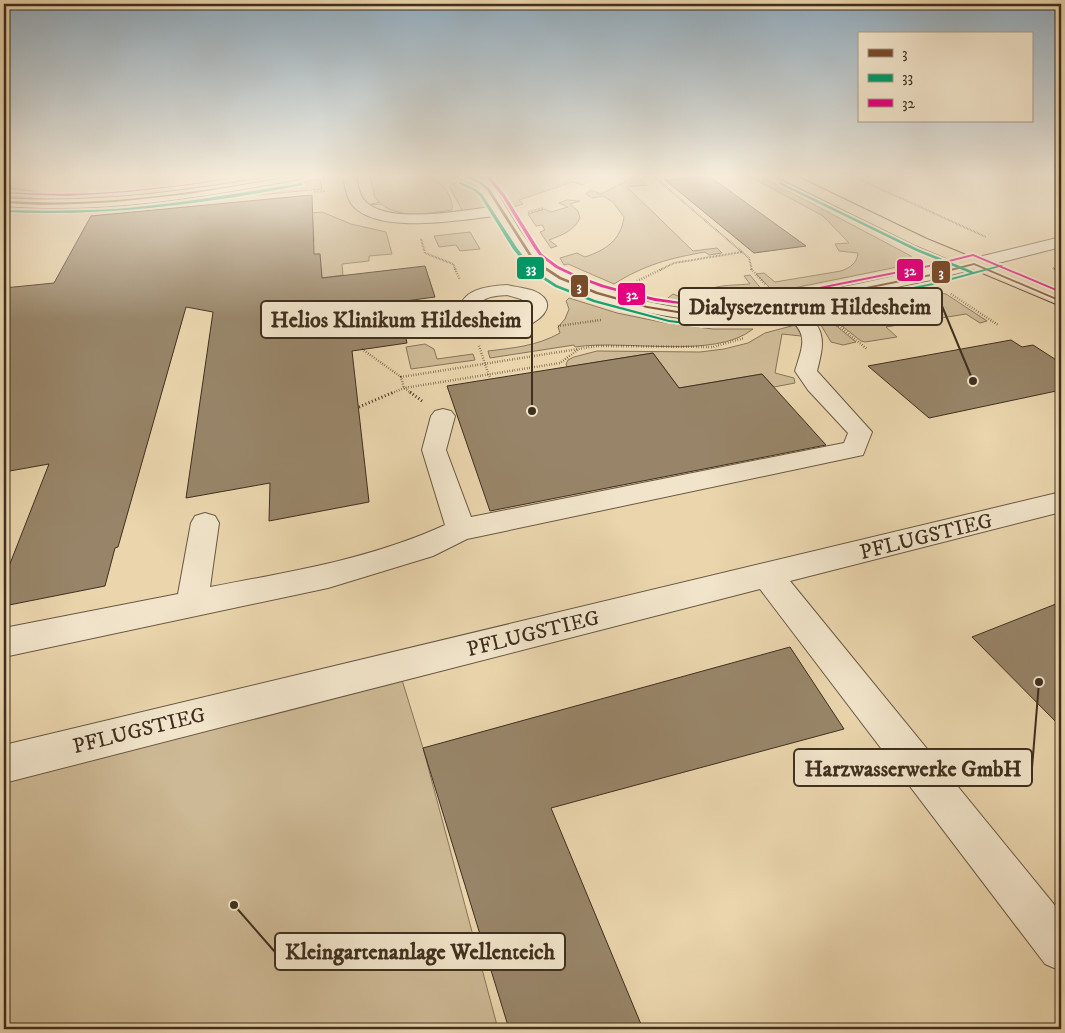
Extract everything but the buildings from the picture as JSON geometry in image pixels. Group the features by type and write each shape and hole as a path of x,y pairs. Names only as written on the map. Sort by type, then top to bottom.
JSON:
{"main road":[{"path":"883,223 921,242 1061,301"},
{"path":"968,244 1061,286"}],"street":[{"path":"510,223 534,261 560,278 597,294 670,312 702,316 726,316 931,276 1061,242"},
{"path":"528,294 560,278"},
{"path":"4,643 328,576 423,548 461,530 854,449 860,432 816,385 806,371 813,344 810,328 786,305"},
{"path":"443,416 434,450 461,530"},
{"name":"PFLUGSTIEG","path":"4,764 1061,502"},
{"path":"192,604 205,523"},
{"path":"767,575 1061,948"}],"path":[{"path":"708,223 749,258 751,269"},
{"path":"954,223 1019,253"},
{"path":"631,284 674,263 742,252"},
{"path":"944,289 998,325"},
{"path":"402,321 448,314"},
{"path":"832,320 867,349"},
{"path":"401,377 597,346 713,347 747,337"},
{"path":"362,349 401,377 404,388 443,416"},
{"path":"358,407 404,388 560,363 580,349"},
{"path":"485,365 490,380"}],"shaded area":[{"path":"313,223 349,223 386,232 392,254 369,256 369,261 342,264 343,275 322,278 319,254 262,260 263,247 314,241"},
{"path":"534,223 576,223 563,234 549,240 557,246 551,248 540,232 545,230 542,225 536,226"},
{"path":"622,223 664,223 693,251 717,248 722,253 709,255 705,252 669,260 647,267 614,284 568,264 564,265 560,258 577,253 585,257 606,247 616,238"},
{"path":"830,223 849,223 911,256 912,264 774,292 756,274 764,273 775,282 841,271 854,263 858,253 839,251 835,244 849,243"},
{"path":"470,232 480,249 460,251 456,245 439,247 434,236"},
{"path":"750,275 767,296 741,303 703,307 664,301 673,294 689,300 711,288 750,284 744,276"},
{"path":"941,293 946,294 987,321 980,323 966,314 886,327 897,337 865,342 861,341 832,318"},
{"path":"569,298 617,313 666,323 713,329 753,329 736,338 716,344 668,347 595,345 575,347 574,345 490,358 488,351 534,344 560,333 558,327 565,319 569,309 566,301"},
{"path":"828,319 856,342 843,345 831,342 818,320"},
{"path":"799,324 803,330 801,336 782,334 775,373 794,378 795,383 774,387 762,374 679,388 653,353 567,367 566,364 568,360 574,357 597,351 700,352 724,349 748,343 765,333"},
{"path":"425,344 434,349 437,359 473,354 475,360 411,369 406,347"},
{"path":"402,680 423,748 498,1029 4,1029 4,780"}],"transit line":[{"name":"33","path":"499,223 515,249 533,271 556,286 594,301 669,321 702,325 750,321 933,284 1001,266"},
{"name":"3","path":"510,223 534,261 560,278 597,293 647,307 702,316 726,316 931,275 974,264 1061,301"},
{"name":"32","path":"521,223 539,253 557,267 602,286 681,304 725,307 929,266 973,255 1061,292"},
{"name":"33","path":"862,223 917,250 971,272"}],"place":[{"name":"Dialysezentrum Hildesheim","path":"973,381"},
{"name":"Helios Klinikum Hildesheim","path":"532,411"},
{"name":"Harzwasserwerke GmbH","path":"1039,682"},
{"name":"Kleingartenanlage Wellenteich","path":"234,905"}]}
